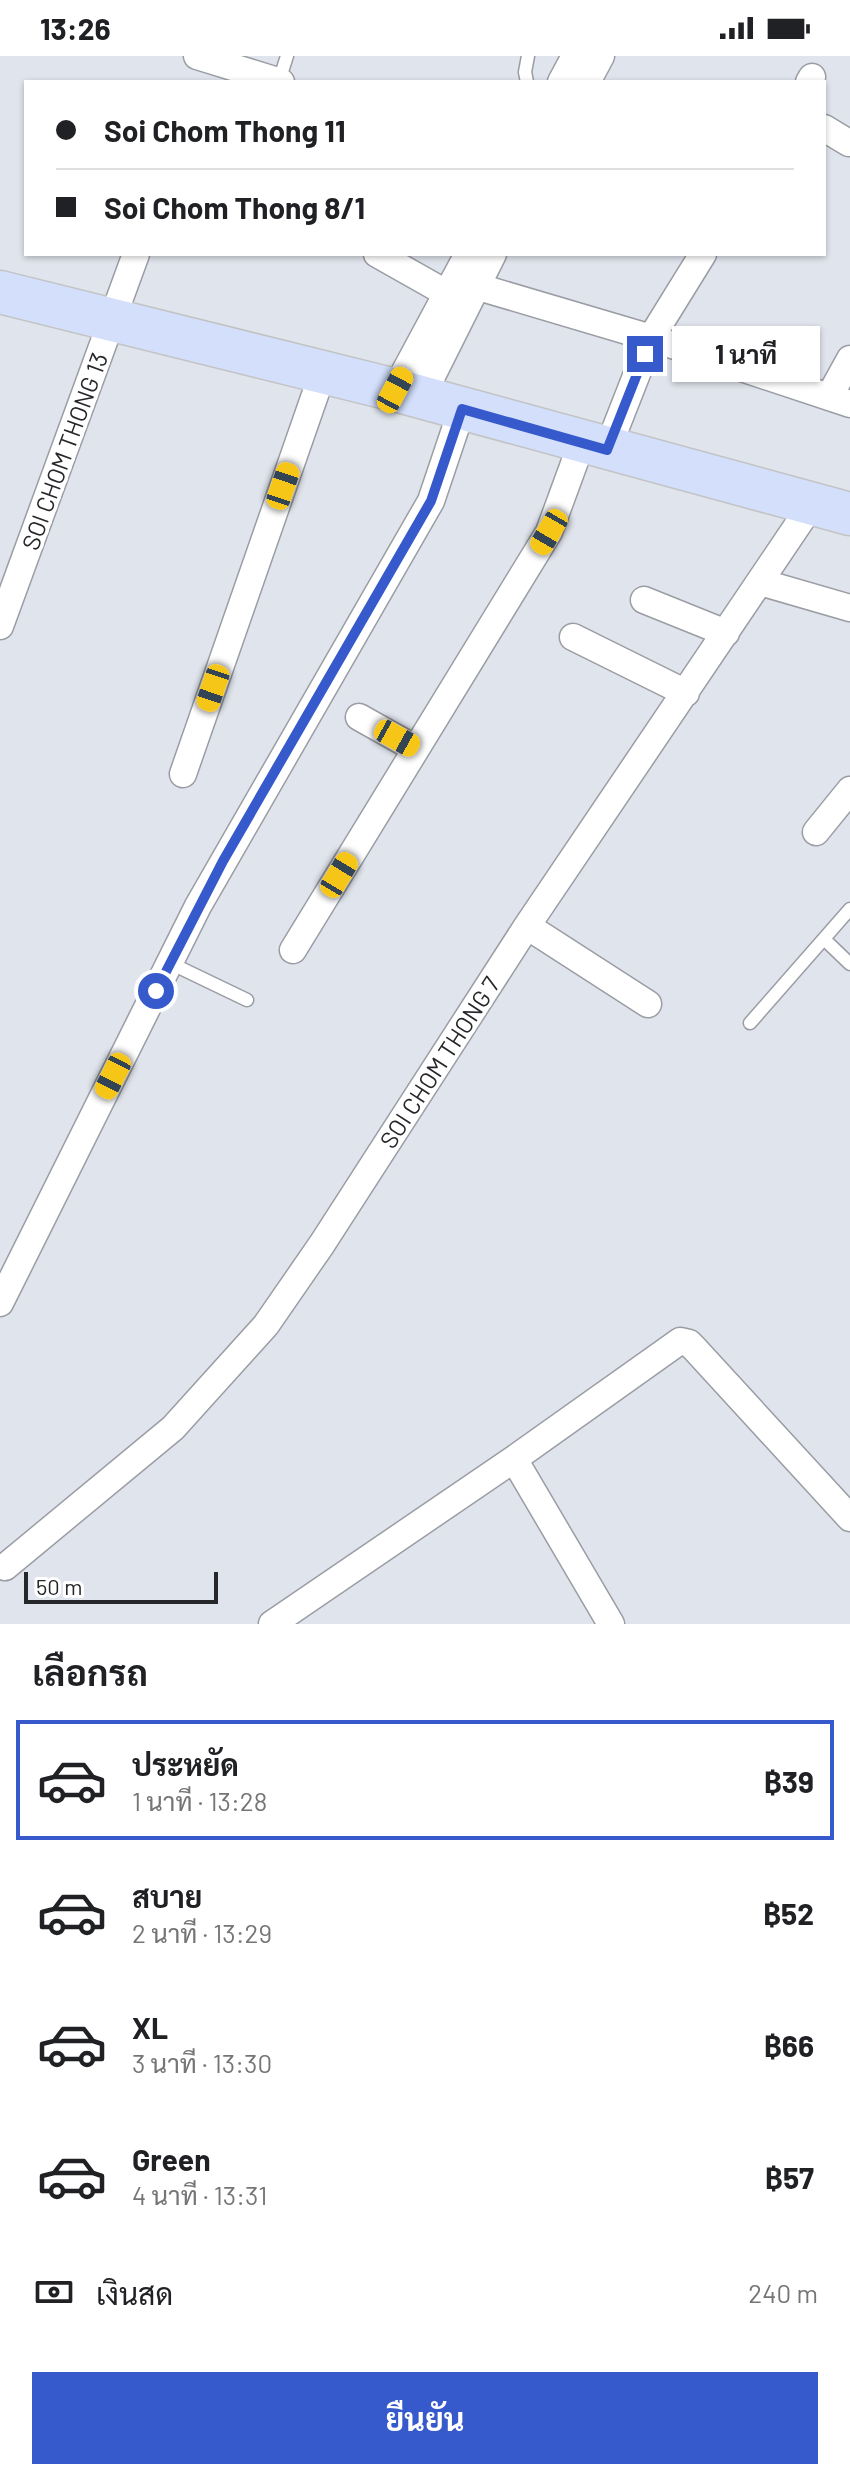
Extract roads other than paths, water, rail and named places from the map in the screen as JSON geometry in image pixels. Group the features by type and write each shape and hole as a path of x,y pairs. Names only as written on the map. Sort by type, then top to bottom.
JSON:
{"main road":[{"path":"0,292 408,394 831,509"}],"street":[{"path":"562,80 575,56"},
{"path":"588,80 601,56"},
{"path":"203,63 272,80"},
{"path":"826,129 849,143"},
{"name":"SOI CHOM THONG 13","path":"0,626 135,256"},
{"path":"382,256 459,286 651,338 840,401 850,359"},
{"path":"408,394 459,286 467,256"},
{"path":"459,286 491,256"},
{"path":"293,950 549,532 651,338 702,256"},
{"path":"183,774 323,372"},
{"path":"0,1303 223,861 431,501 462,409"},
{"name":"SOI CHOM THONG 7","path":"5,1567 173,1428 266,1325 322,1244 527,926 760,582 831,509"},
{"path":"760,582 850,608"},
{"path":"644,600 726,633"},
{"path":"573,637 686,693"},
{"path":"359,717 416,749"},
{"path":"816,832 850,790"},
{"path":"527,926 648,1004"},
{"path":"272,1624 514,1459 676,1342 684,1341 694,1348 850,1518"},
{"path":"514,1459 611,1624"}],"lane":[{"path":"281,80 287,56"},
{"path":"527,80 528,56"},
{"path":"750,1023 850,909"},
{"path":"824,939 850,964"},
{"path":"170,963 247,1000"}]}
